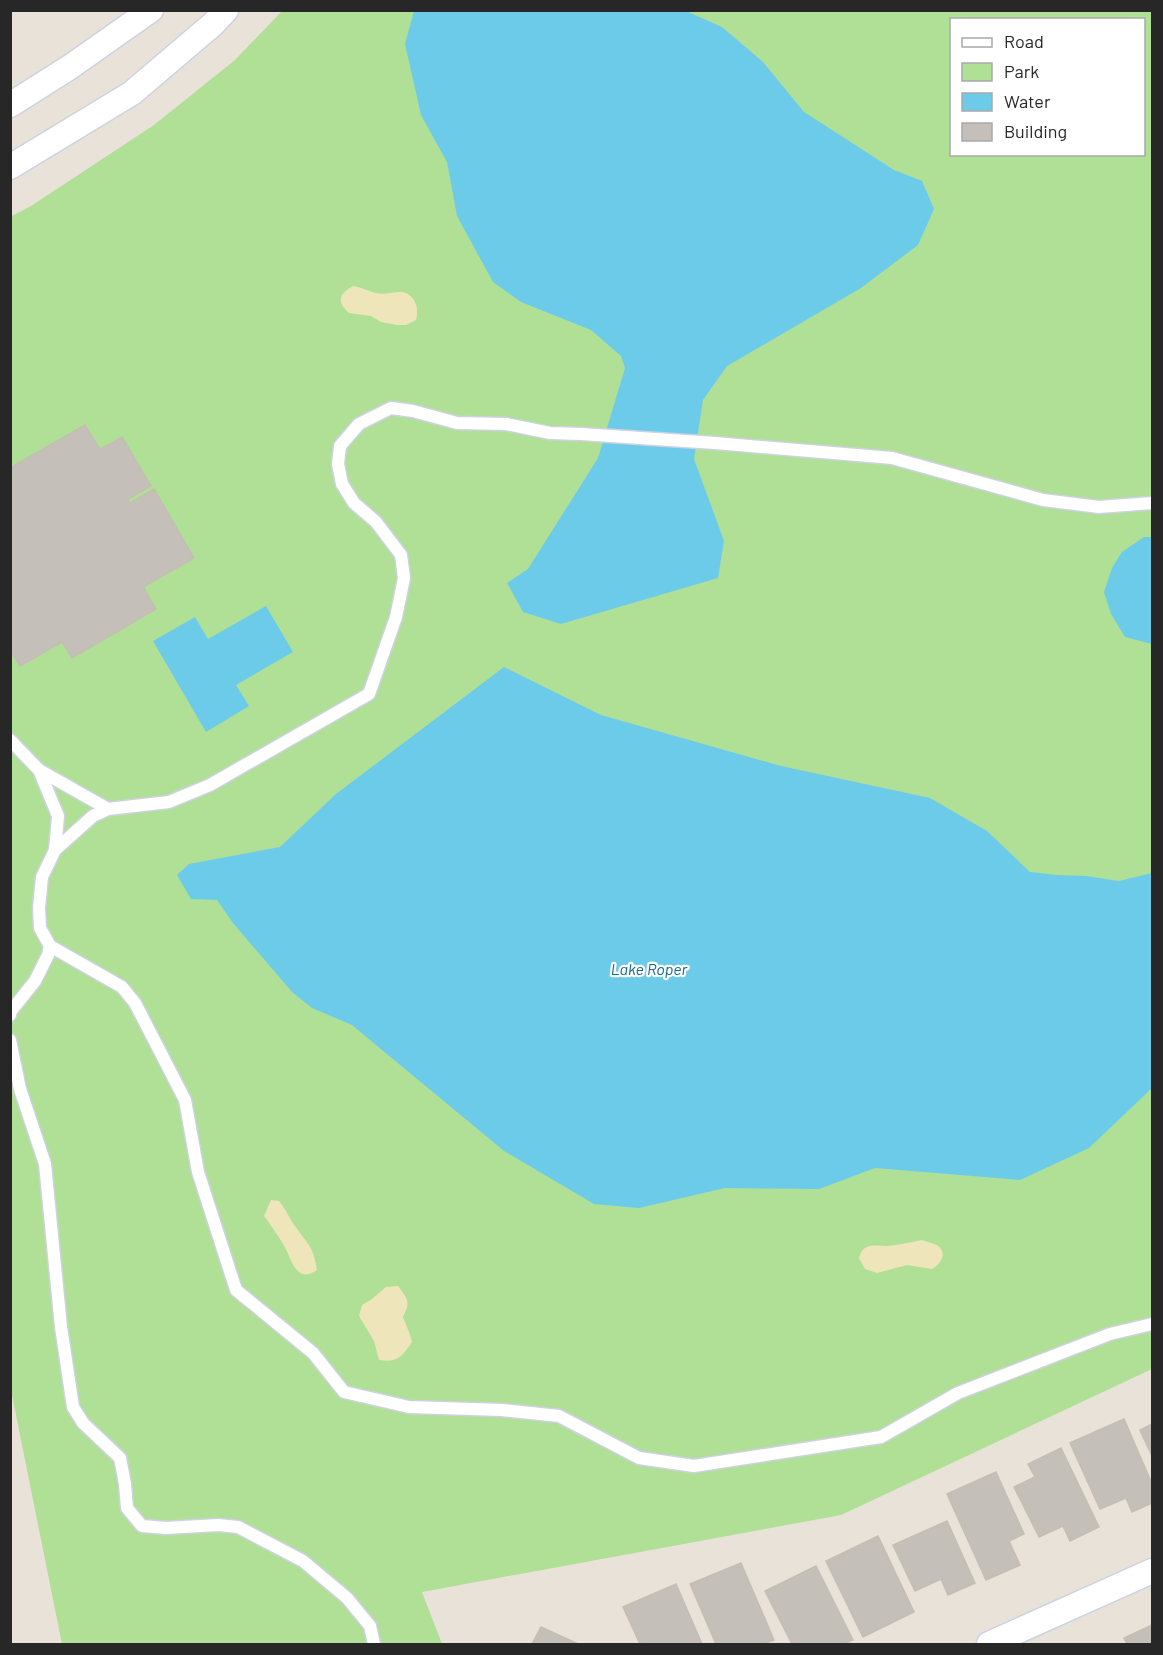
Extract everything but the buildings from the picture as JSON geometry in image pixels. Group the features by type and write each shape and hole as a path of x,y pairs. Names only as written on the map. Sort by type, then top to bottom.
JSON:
{"street":[{"path":"10,105 70,67 151,10"},
{"path":"10,167 132,93 213,24 226,10"},
{"path":"988,1644 1152,1571"}],"lane":[{"path":"55,850 93,816 108,809 169,802 210,785 369,694 396,617 404,578 401,555 376,522 354,503 342,484 338,464 340,446 359,424 391,408 413,411 457,423 506,424 550,433 715,443 892,458 1043,500 1099,507 1152,503"},
{"path":"10,740 39,770 108,809"},
{"path":"39,770 58,816 55,850 42,878 40,928 50,946 122,987 135,1003 185,1100 198,1172 236,1290 313,1353 344,1392 409,1407 502,1410 560,1416 639,1458 694,1466 881,1437 958,1393 1110,1334 1152,1324"},
{"path":"10,1014 35,981 50,946"},
{"path":"10,1041 20,1089 45,1164 61,1327 73,1407 83,1423 120,1458 127,1508 142,1526 238,1527 303,1561 347,1598 370,1626 374,1644"}],"green space":[{"path":"282,11 1152,11 1152,1369 841,1515 422,1592 442,1644 62,1644 10,1385 10,217 31,206 154,125 235,60"}],"sand":[{"path":"353,286 379,294 400,292 409,295 415,301 416,320 406,325 397,325 381,322 371,316 349,313 342,305 341,298"},
{"path":"271,1200 279,1201 284,1207 314,1255 317,1270 304,1274 295,1268 281,1241 264,1216"},
{"path":"922,1240 937,1245 942,1251 942,1258 932,1269 907,1265 877,1273 865,1269 859,1258 866,1247 891,1246"},
{"path":"398,1286 407,1301 403,1317 412,1342 395,1360 379,1360 374,1341 359,1316 362,1305 386,1287"}],"water":[{"path":"414,11 686,11 722,27 763,62 804,112 894,170 922,181 934,209 918,245 861,288 727,366 703,400 694,459 724,541 718,578 561,624 523,612 507,583 528,569 598,458 625,368 621,356 591,330 521,302 493,282 457,216 447,162 421,115 405,44"},
{"path":"1144,537 1152,537 1152,644 1125,637 1111,614 1104,592 1112,568 1122,552"},
{"path":"266,606 293,652 236,685 249,706 206,732 153,641 195,617 208,639"},
{"name":"Lake Roper","path":"504,667 601,715 781,766 930,798 987,831 1030,872 1119,881 1152,873 1152,1088 1089,1148 1020,1180 875,1168 819,1189 725,1188 639,1208 594,1204 504,1151 352,1025 312,1008 292,992 233,923 217,900 191,899 177,875 189,864 280,847 336,794"}]}
